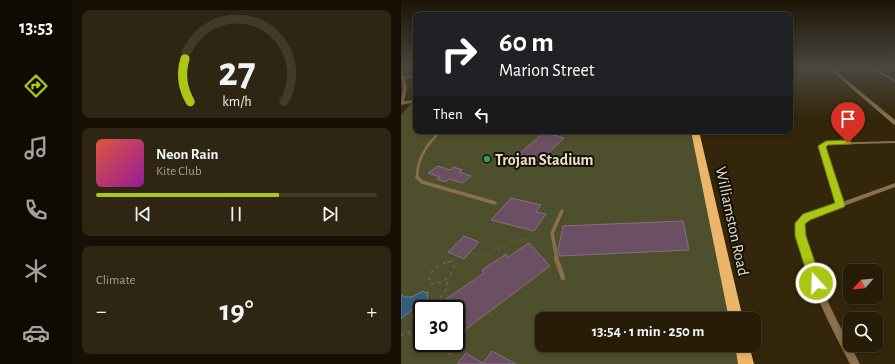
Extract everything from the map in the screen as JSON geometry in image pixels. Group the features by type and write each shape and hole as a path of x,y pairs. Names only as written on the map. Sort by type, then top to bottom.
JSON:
{"main road":[{"name":"Williamston Road","path":"696,134 734,312"},
{"path":"743,352 746,364"}],"street":[{"path":"404,85 401,104 413,102"},
{"path":"850,85 895,123"},
{"path":"840,205 822,146 823,144 895,142"},
{"path":"855,364 816,283 800,236 800,223 807,217 895,185"}],"lane":[{"path":"438,134 421,154 417,170 417,178 422,182 495,203"},
{"path":"562,210 551,233 554,252 563,278"}],"path":[{"path":"451,262 453,264 453,270 448,277 435,284 429,283 428,281 430,274 435,268 451,262 463,249 481,257 511,242 530,238"},
{"path":"438,300 445,292 448,284 448,277"},
{"path":"401,336 413,327"},
{"path":"407,333 413,336"},
{"path":"445,352 453,356"}],"green space":[{"path":"411,104 413,104 413,134 696,134 734,312 535,312 535,352 743,352 746,364 401,364 401,115"}],"water":[{"path":"423,291 425,293 428,292 427,300 413,300 413,309 401,319 401,294 404,297 412,297"}],"building":[{"path":"542,134 550,134 564,138 538,163 522,159 520,161 513,159"},
{"path":"438,166 450,170 454,167 462,170 459,172 471,176 462,183 449,179 446,182 437,179 440,177 428,173"},
{"path":"511,198 541,205 536,212 546,214 534,231 491,220"},
{"path":"683,221 689,250 560,256 558,250 563,226"},
{"path":"464,236 479,242 464,259 448,252"},
{"path":"529,243 550,266 465,330 465,300 444,300 484,273 482,270 506,254 508,257"},
{"path":"492,351 516,364 457,364 466,353 483,363"}],"place":[{"name":"Trojan Stadium","path":"487,159"}],"route":[{"path":"816,283 800,236 800,223 807,217 840,205 822,146 826,143 848,143"}]}
